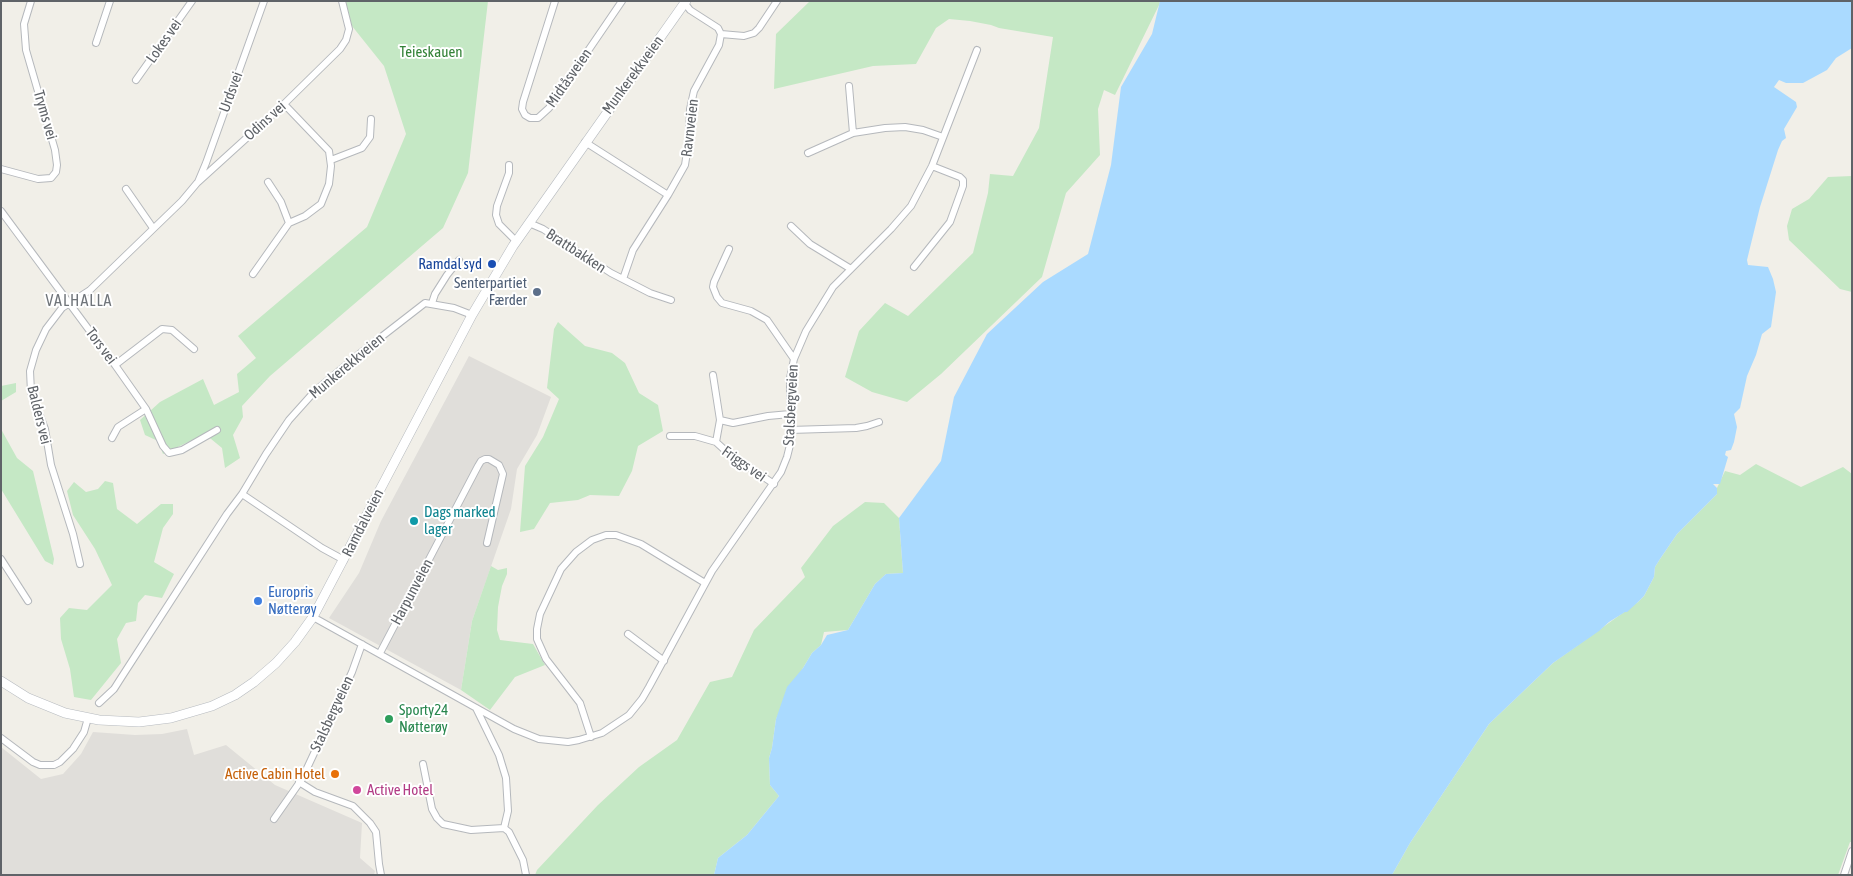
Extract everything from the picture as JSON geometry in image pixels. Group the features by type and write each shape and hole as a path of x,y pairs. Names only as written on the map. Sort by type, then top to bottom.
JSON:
{"main road":[{"name":"Munkerekkveien","path":"529,222 684,2"},
{"name":"Ramdalveien","path":"1,681 44,706 88,718 113,722 138,722 171,718 212,706 254,682 276,664 313,617 472,315 529,222"}],"street":[{"name":"Tryms vei","path":"1,169 38,179 51,178 56,172 55,150 26,50 24,24 32,1"},
{"path":"96,43 110,1"},
{"name":"Lokes vei","path":"136,80 192,1"},
{"name":"Odins vei","path":"69,304 90,290 182,201 197,183 284,104 340,48 346,40 348,28 342,1"},
{"name":"Midtåsveien","path":"555,1 523,102 522,109 524,115 530,118 538,118 549,108 622,1"},
{"path":"684,2 690,10 718,28 721,34 744,36 754,33 763,24 777,1"},
{"name":"Urdsvei","path":"197,183 256,27 263,2"},
{"name":"Ravnveien","path":"623,279 633,250 685,165 689,139 690,109 694,91 719,45 721,34"},
{"path":"794,358 814,316 833,287 891,229 910,206 932,166 977,50"},
{"path":"849,86 853,133"},
{"path":"253,274 289,223 305,216 321,204 329,184 331,160 329,151 284,104"},
{"path":"331,160 362,148 370,137 371,119"},
{"path":"808,153 853,133 885,128 905,127 923,130 943,137"},
{"path":"585,142 668,195"},
{"path":"509,165 509,172 497,206 496,215 499,224 516,241"},
{"path":"914,267 950,222 963,186 963,180 960,177 932,166"},
{"path":"268,182 281,202 289,223"},
{"path":"126,189 153,228"},
{"name":"Tors vei","path":"2,214 146,409 163,446 169,453 182,450 217,430"},
{"name":"Brattbakken","path":"529,222 543,229 580,255 623,279 650,293 671,300"},
{"path":"791,226 810,244 851,269"},
{"name":"Stalsbergveien","path":"313,617 514,729 540,739 568,742 591,737 612,727 629,715 642,699 664,661 705,583 774,484 787,457 790,430 790,378 794,358 767,320 761,316 722,303 717,297 713,287 714,282 729,249"},
{"path":"459,260 435,294 432,303 454,308 472,315"},
{"name":"Munkerekkveien","path":"99,703 114,689 227,514 242,494 279,434 315,391 422,305 428,302 432,303"},
{"name":"Balders vei","path":"69,304 58,312 46,329 31,365 31,380 33,397 45,429 52,465 80,564"},
{"path":"115,365 162,329 172,330 194,349"},
{"name":"Friggs vei","path":"713,375 720,420 716,442"},
{"path":"112,438 118,427 146,409"},
{"name":"Friggs vei","path":"720,420 733,423 790,414"},
{"path":"790,430 856,428 879,422"},
{"name":"Friggs vei","path":"670,436 695,436 716,442 728,453 774,484"},
{"name":"Harpunveien","path":"380,653 478,466 485,459 500,466 503,474 487,543"},
{"path":"242,494 322,548 344,560"},
{"path":"591,737 580,703 546,659 537,639 540,614 561,568 576,552 592,540 606,535 616,535 641,544 705,583"},
{"path":"1,559 28,600"},
{"path":"628,634 664,661"},
{"name":"Stalsbergveien","path":"274,818 299,782 352,672 362,644"},
{"path":"475,708 499,755 506,778 508,812 504,828"},
{"path":"1,738 33,762 40,765 54,764 60,762 74,749 84,732 88,718"},
{"path":"423,764 432,809 442,824 471,830 504,828 509,832 523,860 526,875"},
{"path":"299,782 315,792 353,806 370,823 376,832 378,864 382,875"},
{"path":"1844,875 1852,851"}],"shaded area":[{"path":"469,356 551,397 537,435 517,469 511,509 472,621 461,690 329,618 359,573 381,521"},
{"path":"187,729 194,755 226,745 275,785 362,823 360,858 375,871 374,875 1,875 1,747 41,779 63,774 81,754 93,732 135,735 162,734"}],"green space":[{"name":"Teieskauen","path":"346,1 488,1 468,173 443,228 270,376 242,406 243,417 233,435 240,458 225,468 222,448 205,434 163,454 158,441 145,435 140,420 160,402 203,379 214,405 239,392 237,374 256,358 238,336 367,227 406,134 384,66 348,21"},
{"path":"810,1 1159,1 1160,3 1115,95 1104,90 1098,109 1100,155 1066,193 1042,277 941,374 907,402 872,392 845,377 859,331 885,303 908,316 973,253 988,193 990,174 1013,176 1039,128 1053,37 970,21 949,19 936,28 916,64 873,66 774,89 776,34"},
{"path":"1852,176 1852,292 1840,289 1789,240 1787,226 1792,209 1809,199 1828,177"},
{"path":"558,322 585,346 612,353 625,363 639,393 658,405 663,431 638,446 632,471 619,496 590,495 578,500 550,503 534,529 520,532 525,466 543,437 559,399 547,388 554,329"},
{"path":"16,383 16,392 1,401 1,386"},
{"path":"1,429 17,458 33,471 54,559 53,565 45,561 1,489"},
{"path":"1756,464 1801,487 1843,467 1852,474 1852,842 1850,842 1838,875 1392,875 1410,843 1489,724 1553,663 1644,596 1654,577 1655,567 1660,559 1677,534 1717,494 1717,488 1725,471 1740,475"},
{"path":"105,481 113,483 117,509 137,524 161,504 173,504 173,514 163,528 154,562 174,574 162,598 145,595 138,603 136,621 126,623 117,639 121,663 91,700 74,697 70,669 61,639 60,618 69,608 87,610 112,585 95,549 73,515 67,491 74,482 86,492 98,489"},
{"path":"865,502 884,503 899,518 903,573 886,574 875,584 848,630 824,632 821,645 812,653 776,719 769,758 770,785 779,796 747,835 718,858 714,875 535,875 537,870 598,805 639,767 677,740 710,682 732,677 754,630 805,577 801,568 833,526"},
{"path":"491,566 498,570 507,568 498,607 497,630 500,640 533,644 545,665 515,677 490,710 461,690 472,621"}],"water":[{"path":"1160,1 1852,1 1852,48 1836,58 1827,70 1803,83 1786,83 1779,80 1774,87 1796,102 1797,107 1784,129 1786,138 1782,141 1778,150 1760,207 1747,260 1748,265 1768,267 1776,292 1771,327 1762,334 1747,376 1740,408 1734,414 1737,427 1734,442 1731,450 1726,451 1725,455 1728,457 1720,484 1713,484 1717,488 1717,494 1677,534 1655,567 1654,577 1644,596 1627,612 1609,622 1553,663 1489,724 1410,843 1392,875 714,875 718,858 747,835 779,796 770,785 769,758 776,719 787,687 827,635 848,630 875,584 886,574 903,573 899,518 941,461 954,397 987,334 1043,282 1088,254 1111,165 1121,87 1152,34"}],"place":[{"name":"Ramdal syd","path":"492,264"},
{"name":"Senterpartiet Færder","path":"537,292"},
{"name":"Dags marked lager","path":"414,521"},
{"name":"Europris Nøtterøy","path":"258,601"},
{"name":"Sporty24 Nøtterøy","path":"389,719"},
{"name":"Active Cabin Hotel","path":"335,774"},
{"name":"Active Hotel","path":"357,790"}],"district":[{"name":"VALHALLA","path":"79,301"}]}
